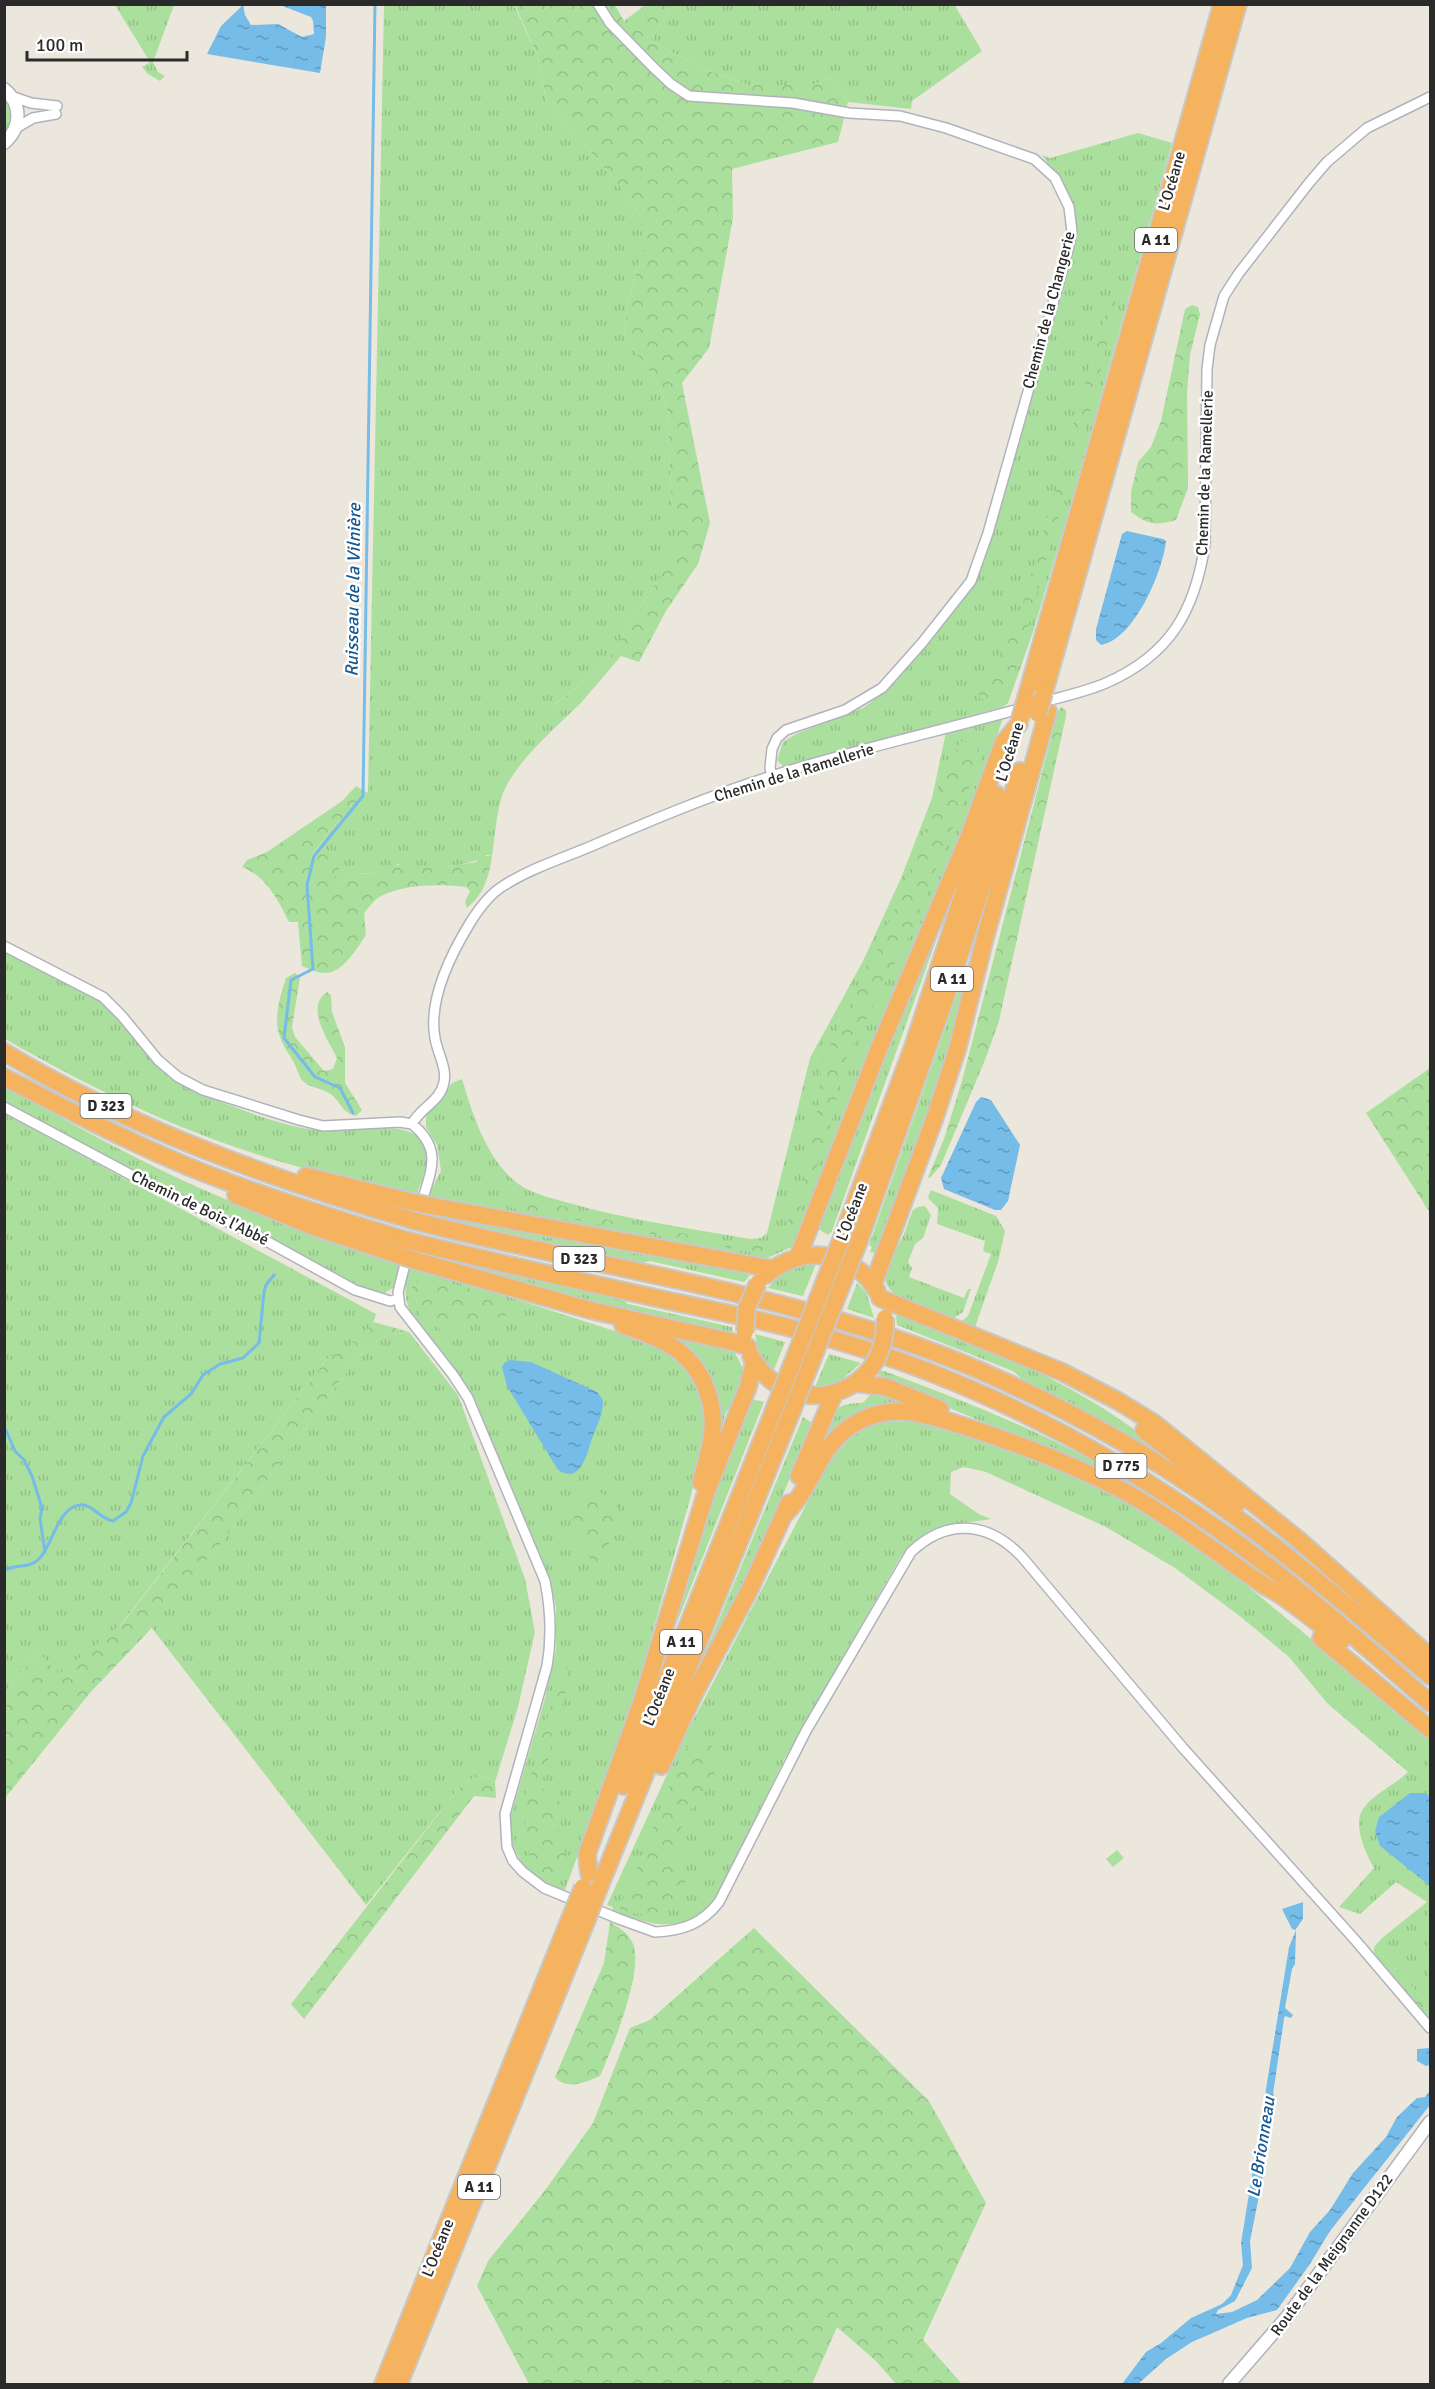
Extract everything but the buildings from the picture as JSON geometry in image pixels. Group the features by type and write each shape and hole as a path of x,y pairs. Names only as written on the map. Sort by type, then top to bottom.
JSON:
{"highway":[{"name":"L’Océane","path":"590,1884 617,1847 782,1413 843,1235 933,988 1026,698 1222,4"},
{"name":"L’Océane","path":"399,2385 579,1919 590,1884 782,1413 859,1241 967,936 1043,712 1044,693 1238,4"},
{"path":"876,1291 957,1050 1043,712"},
{"path":"798,1257 880,1046 969,839 1003,743 1019,721"},
{"name":"D 323","path":"4,1052 109,1107 210,1153 273,1176 427,1224 790,1307"},
{"name":"D 323","path":"4,1077 104,1128 206,1174 321,1214 400,1247 421,1244 784,1326"},
{"path":"210,1153 237,1154 320,1180 412,1202 773,1269"},
{"path":"400,1247 417,1261 590,1310 749,1347 770,1380 792,1392 816,1396 834,1394 856,1383 871,1368 884,1341 885,1318 876,1291 856,1268 839,1259 822,1255 798,1257 773,1269 758,1283 747,1306 749,1347 748,1387 706,1493 642,1701 587,1854 590,1884"},
{"path":"876,1291 1071,1377 1154,1423 1300,1541 1431,1657"},
{"name":"D 775","path":"790,1307 934,1353 1031,1394 1114,1438 1160,1465 1277,1548 1431,1676"},
{"path":"590,1310 594,1317 633,1329 670,1345 688,1360 706,1385 712,1408 712,1432 692,1518 693,1536"},
{"name":"D 775","path":"784,1326 843,1342 926,1371 1012,1408 1104,1456 1150,1483 1231,1538 1431,1703"},
{"path":"1034,1362 1149,1433 1251,1515 1277,1548"},
{"path":"856,1383 886,1387 962,1418 982,1430"},
{"path":"617,1847 632,1832 695,1692 749,1591 786,1514 834,1394"},
{"path":"786,1514 798,1501 828,1446 844,1431 867,1417 888,1412 907,1411 929,1415 982,1430 1130,1494 1177,1523 1261,1584 1279,1593 1388,1678 1411,1686"},
{"path":"1261,1584 1274,1598 1431,1730"},
{"name":"L’Océane","path":"383,2385 579,1919"}],"street":[{"name":"Chemin de la Changerie","path":"598,4 610,23 654,68 671,84 689,96 793,103 849,113 900,116 946,128 1034,159 1055,178 1069,207 1072,232 1068,250 988,533 971,581 922,643 882,688 845,710 786,730 777,738 772,749 770,768 772,776"},
{"path":"4,143 16,128 33,118 57,110 31,103 8,92"},
{"path":"8,92 18,111 16,128"},
{"name":"Chemin de la Ramellerie","path":"412,1124 416,1116 435,1100 444,1084 445,1073 435,1037 434,1017 446,974 471,921 502,886 649,821 772,776 1103,684 1142,664 1158,649 1172,634 1186,612 1196,591 1202,568 1205,543 1207,369 1214,327 1224,296 1239,273 1327,162 1367,128 1431,97"},
{"path":"4,946 103,997 122,1016 158,1060 178,1077 203,1090 323,1126 400,1122 412,1124 429,1141 433,1154 432,1169 403,1270 398,1299 403,1311 468,1398 544,1581 551,1622 548,1658 505,1823 507,1847 513,1861 530,1880 553,1892 655,1932 669,1932 690,1926 711,1913 719,1902 806,1731 911,1552 923,1541 945,1530 957,1528 985,1531 999,1537 1022,1557 1183,1748 1431,2028"},
{"name":"Chemin de Bois l'Abbé","path":"4,1107 150,1185 259,1237 355,1290 390,1301 398,1299"},
{"name":"Route de la Meignanne D122","path":"1229,2385 1281,2325 1431,2122"}],"green space":[{"path":"954,4 982,51 912,101 911,109 848,102 829,78 813,85 748,85 706,70 651,41 672,5"},
{"path":"115,5 174,5 153,62 158,72 165,76 160,81 148,74 142,67 150,62"},
{"path":"384,5 514,5 538,57 546,100 620,186 642,218 642,251 628,304 624,336 655,378 667,406 671,491 677,542 661,576 612,654 596,673 552,706 580,704 515,771 502,796 492,856 487,855 467,863 447,866 404,867 398,864 375,874 355,873 348,880 339,884 311,858 331,828 360,803 368,792"},
{"path":"515,5 615,5 624,21 645,5 672,5 651,41 706,70 748,85 813,85 829,78 848,102 838,142 732,169 733,218 709,348 682,383 710,523 698,564 666,611 639,662 621,656 580,704 551,707 596,673 612,654 661,576 676,541 667,406 655,378 624,336 628,304 642,251 642,218 620,186 546,100 538,57"},
{"path":"5,99 10,116 5,132"},
{"path":"1138,133 1172,143 1067,517 1033,632 1008,703 1003,707 784,767 777,760 783,742 796,734 863,708 889,689 973,585 996,516 1073,249 1075,214 1068,193 1042,155 1050,158"},
{"path":"1111,296 1116,303 1114,316 1085,433 1077,443 1071,441 1072,428"},
{"path":"1192,305 1198,307 1200,314 1190,355 1187,392 1188,488 1176,520 1152,523 1131,512 1131,492 1138,462 1151,447 1161,421 1185,309"},
{"path":"1058,488 1062,490 1063,500 1017,666 1011,680 1005,685 999,704 993,705 979,697 978,686 1009,640 1023,603 1054,494"},
{"path":"1061,707 1066,710 1066,716 999,1021 941,1165 930,1178 928,1177 944,1139 962,1081 1058,711"},
{"path":"1003,718 968,822 796,1245 761,1261 433,1200 434,1197 428,1196 441,1171 437,1145 426,1127 426,1115 452,1083 462,1079 476,1121 489,1149 506,1173 529,1190 591,1209 636,1219 750,1239 761,1238 767,1233 810,1058 863,961 901,878 932,798 946,732"},
{"path":"960,741 977,743 981,757 913,928 843,1065 828,1136 791,1234 774,1251 756,1253 511,1208 511,1202 517,1198 568,1207 598,1218 751,1246 770,1245 783,1234 802,1185 819,1102 821,1063 882,941"},
{"path":"356,786 368,793 331,828 311,857 324,854 333,861 339,868 335,878 339,884 348,880 355,873 375,874 385,865 453,866 476,862 480,856 492,856 491,864 482,891 467,908 465,902 470,891 466,887 434,885 412,887 379,897 364,913 366,935 354,953 332,972 313,971 302,966 298,922 289,922 276,897 265,883 242,867 247,860 267,852 342,801"},
{"path":"953,893 832,1231 828,1235 817,1228 895,1023"},
{"path":"987,909 948,1062 878,1253 870,1252 872,1247 869,1245"},
{"path":"4,950 99,1000 165,1072 191,1090 244,1111 300,1127 337,1131 393,1128 414,1134 421,1140 427,1153 426,1166 417,1193 415,1192 414,1195 300,1167 203,1135 116,1098 5,1039"},
{"path":"295,973 300,977 292,1027 295,1037 324,1071 333,1069 337,1058 324,1034 318,1015 320,998 327,992 331,995 332,1012 345,1047 345,1083 362,1110 356,1116 345,1110 324,1090 310,1086 302,1080 281,1041 277,1023 280,1000 286,978"},
{"path":"1430,1068 1430,1213 1366,1113"},
{"path":"5,1086 95,1136 218,1196 396,1261 396,1264 400,1265 393,1288 383,1294 352,1285 73,1140 5,1102"},
{"path":"5,1114 376,1314 369,1329 363,1335 327,1359 119,1627 59,1675 38,1652 5,1692"},
{"path":"931,1190 996,1216 1005,1231 998,1262 975,1327 961,1322 968,1316 991,1254 983,1251 985,1241 937,1224 938,1208 928,1198"},
{"path":"925,1206 931,1215 923,1238 915,1244 908,1262 912,1268 909,1277 964,1298 968,1289 971,1289 963,1312 954,1318 918,1306 896,1295 886,1282 887,1266 903,1236 913,1210"},
{"path":"430,1210 682,1259 750,1275 744,1282 650,1261 642,1263 429,1216"},
{"path":"419,1252 623,1300 628,1304 732,1327 733,1334 631,1316 418,1257"},
{"path":"816,1264 803,1296 768,1288 789,1271 801,1266"},
{"path":"409,1267 621,1333 660,1348 683,1364 698,1385 706,1411 703,1447 690,1499 631,1709 565,1890 545,1884 530,1873 513,1846 509,1822 545,1698 556,1650 556,1607 548,1575 475,1402 462,1379 410,1311 405,1289"},
{"path":"429,1278 483,1293 512,1309 508,1315 443,1330 426,1320 413,1304 412,1288 418,1282"},
{"path":"857,1283 866,1292 874,1318 847,1309"},
{"path":"896,1315 990,1351 1047,1377 1103,1408 1154,1445 1178,1466 1072,1404 1024,1381 1013,1371 897,1325"},
{"path":"374,1322 409,1332 382,1337 356,1359 222,1542 147,1633 89,1694 5,1798 5,1692 38,1652 59,1674 122,1624 327,1359 355,1342"},
{"path":"409,1332 458,1395 525,1579 535,1632 518,1707 495,1782 479,1775 462,1784 366,1905 151,1627 222,1542 356,1359 382,1337"},
{"path":"755,1334 785,1342 773,1372 759,1353"},
{"path":"673,1336 734,1351 744,1370 738,1395 725,1414 720,1439 717,1408 671,1340"},
{"path":"829,1354 861,1363 839,1382 815,1387"},
{"path":"880,1371 1038,1433 1113,1472 1154,1499 1104,1473 878,1378"},
{"path":"877,1393 909,1403 824,1444 822,1442 836,1411 846,1404 864,1402 870,1395"},
{"path":"751,1399 764,1402 660,1665 712,1494"},
{"path":"803,1417 812,1423 755,1564 694,1680"},
{"path":"914,1421 982,1442 1050,1467 1147,1514 1233,1574 1430,1738 1430,2006 1374,1947 1427,1902 1396,1882 1360,1914 1339,1907 1374,1868 1364,1847 1360,1831 1359,1823 1363,1809 1372,1799 1408,1772 1328,1704 1289,1657 1241,1617 1175,1568 1106,1527 986,1472 964,1467 951,1472 950,1494 979,1514 991,1519 942,1527 932,1531 901,1556 785,1758 720,1891 696,1916 684,1922 658,1924 612,1911 613,1907 607,1905 682,1742 829,1461 856,1432 876,1422"},
{"path":"593,1489 620,1503 604,1564 598,1567 590,1559 581,1543 574,1520 579,1501"},
{"path":"567,1667 568,1683 542,1783 547,1796 559,1801 566,1811 557,1837 567,1859 560,1873 553,1880 545,1877 529,1854 523,1803 561,1670"},
{"path":"708,1740 714,1751 716,1762 715,1773 710,1783 682,1820 681,1845 675,1865 676,1875 684,1879 688,1891 681,1906 666,1911 643,1914 620,1909 674,1776 690,1741"},
{"path":"479,1775 495,1782 496,1798 474,1796 304,2019 291,2004 462,1784"},
{"path":"1117,1850 1124,1858 1113,1867 1106,1859"},
{"path":"610,1922 626,1934 633,1944 635,1956 631,1991 600,2076 577,2084 565,2084 555,2077 604,1963"},
{"path":"754,1928 929,2101 986,2203 923,2340 962,2384 896,2384 876,2361 837,2327 812,2384 529,2384 477,2286 488,2261 546,2189 593,2123 630,2028 650,2020"},
{"path":"1374,1947 1430,2006 1430,2019 1380,1963"}],"water":[{"path":"243,5 245,15 251,25 278,24 302,37 314,34 311,17 280,5 326,5 326,37 320,73 207,54 221,26"},
{"path":"1127,531 1163,539 1166,541 1164,554 1153,586 1135,618 1125,631 1101,645 1096,640 1096,629 1122,534"},
{"path":"981,1097 991,1100 1020,1145 1008,1201 1001,1210 995,1210 944,1189 941,1178 976,1102"},
{"path":"511,1360 531,1362 597,1392 603,1400 601,1417 587,1455 581,1467 572,1474 558,1470 507,1386 502,1367 505,1362"},
{"path":"1410,1793 1424,1793 1430,1796 1430,1886 1380,1846 1375,1831 1379,1817"},
{"path":"1303,1902 1303,1919 1296,1930 1292,1929 1282,1909"},
{"name":"Le Brionneau","path":"1296,1930 1295,1964 1292,1969 1285,2008 1293,2015 1291,2018 1285,2016 1284,2019 1273,2094 1276,2100 1272,2104 1268,2124 1262,2181 1250,2241 1252,2268 1235,2301 1218,2310 1216,2314 1232,2312 1257,2300 1290,2268 1310,2232 1330,2210 1353,2173 1386,2137 1397,2117 1417,2098 1425,2097 1430,2091 1430,2105 1330,2231 1277,2310 1247,2318 1192,2342 1166,2359 1138,2384 1122,2384 1146,2352 1161,2343 1191,2318 1222,2304 1231,2295 1243,2265 1241,2243 1289,1947"},
{"path":"1430,2048 1430,2065 1426,2066 1417,2061 1417,2049"}],"waterway":[{"name":"Ruisseau de la Vilnière","path":"353,1113 340,1088 315,1077 284,1038 291,980 313,969 307,885 314,856 363,796 375,4"},
{"name":"Ruisseau de la Vilnière","path":"4,1570 31,1564 39,1559 61,1520 72,1508 84,1505 113,1521 126,1512 131,1503 143,1456 164,1417 191,1394 203,1375 220,1364 243,1358 259,1343 264,1292 266,1285 274,1275"},
{"path":"4,1426 15,1451 24,1460 32,1476 42,1508 40,1519 45,1552"}]}
